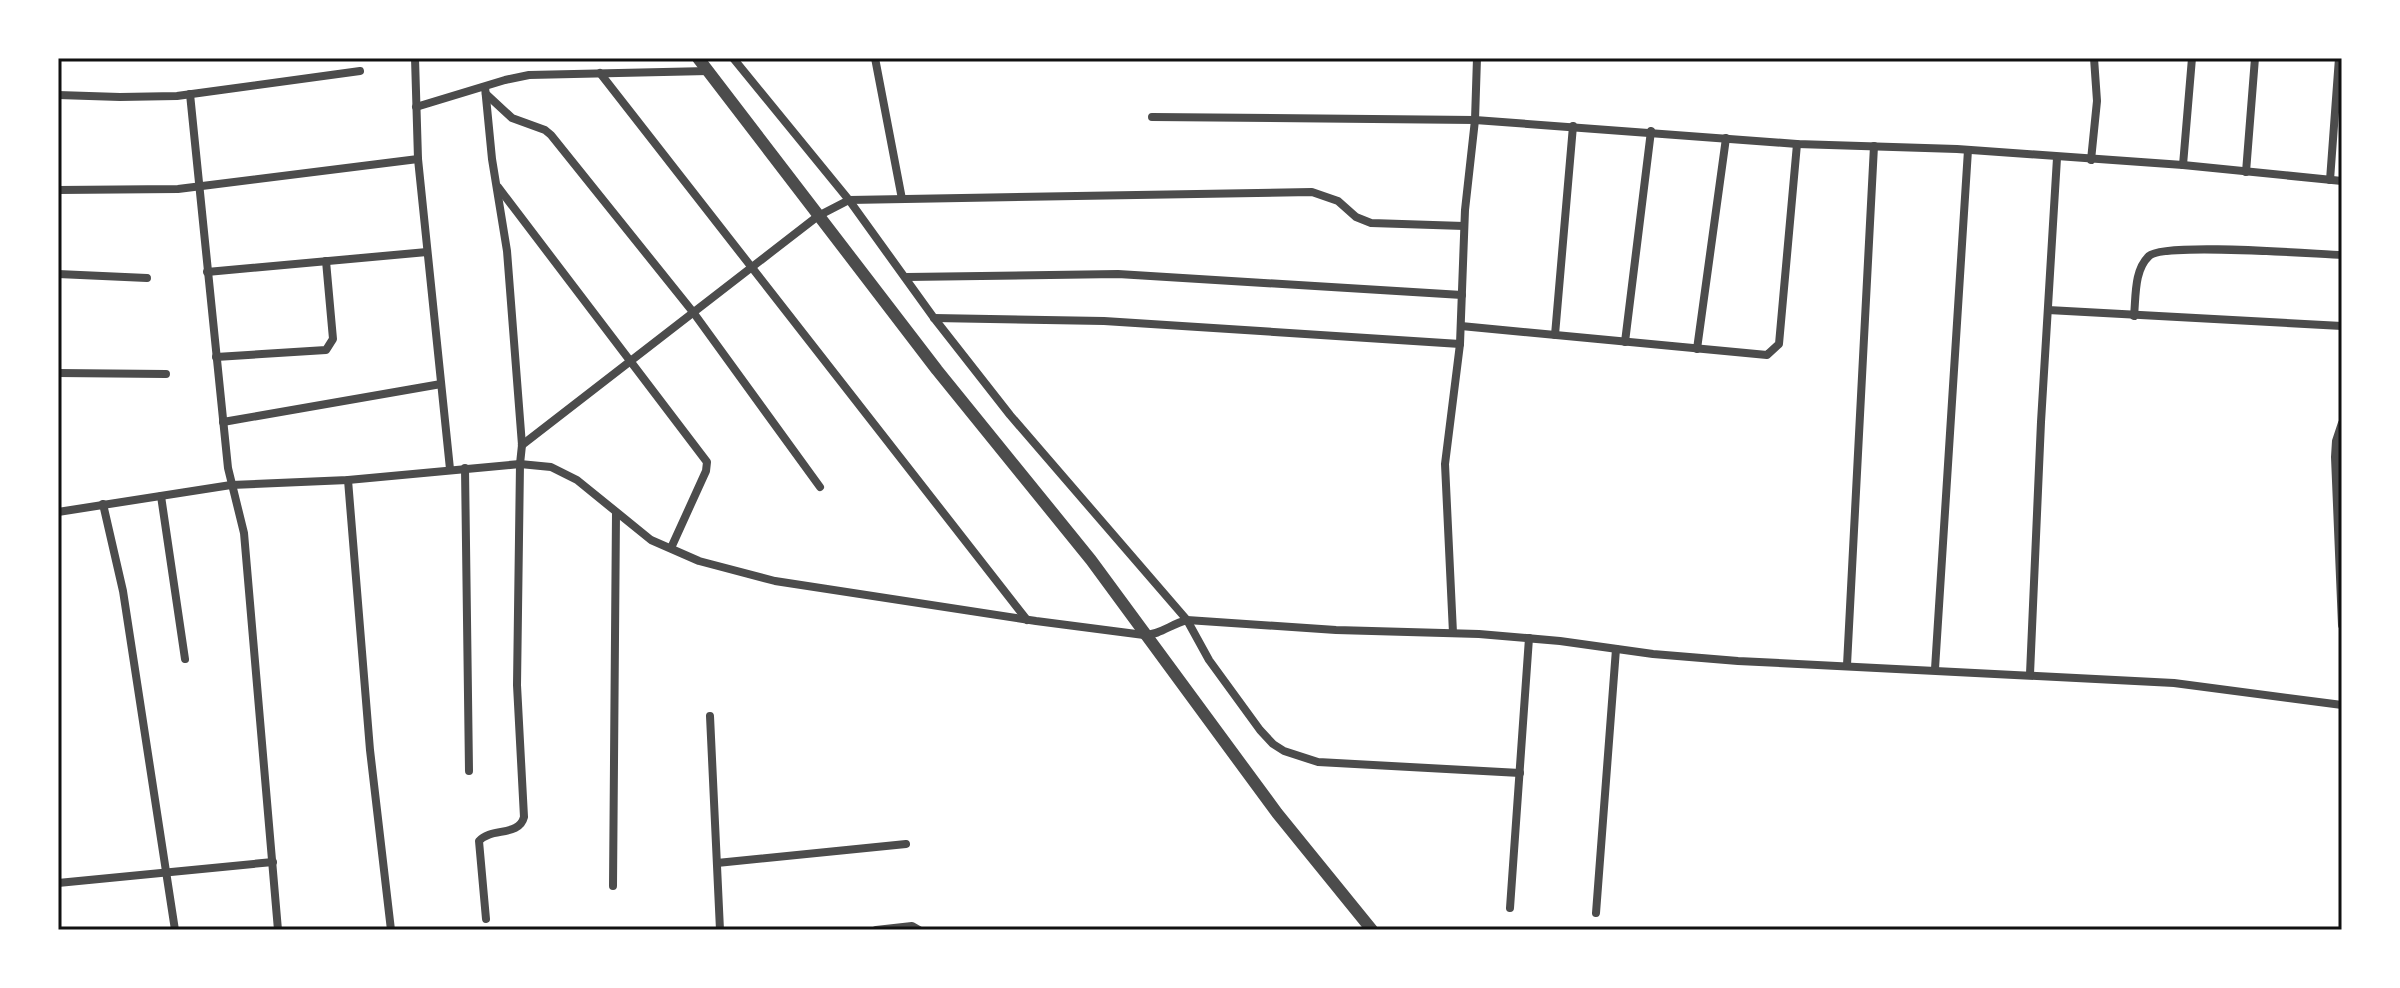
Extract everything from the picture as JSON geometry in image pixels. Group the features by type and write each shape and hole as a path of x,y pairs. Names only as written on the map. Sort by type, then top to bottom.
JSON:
{"street":[{"path":"415,58 418,159 450,469"},
{"path":"698,58 823,213 937,370 1072,536 1277,813 1372,930"},
{"path":"733,58 907,277 934,318 1010,415 1187,620 1209,660 1273,744 1284,751 1318,762 1520,773"},
{"path":"875,58 902,199"},
{"path":"1453,633 1445,464 1460,344 1464,226 1475,120 1477,58"},
{"path":"2091,160 2097,101 2094,58"},
{"path":"2183,165 2192,58"},
{"path":"2246,172 2255,58"},
{"path":"2330,180 2339,58"},
{"path":"58,95 120,97 190,94 360,71"},
{"path":"416,107 486,90 529,75 708,71"},
{"path":"600,73 1028,620"},
{"path":"486,90 507,251 522,445 517,685 524,817 516,829 490,832 479,841 486,919"},
{"path":"486,90 512,118 551,135 693,312 820,487"},
{"path":"190,94 223,422 231,485 244,533 278,930"},
{"path":"1152,117 1475,120 1797,144 1968,150 2183,165 2342,181"},
{"path":"1555,335 1573,126"},
{"path":"1625,342 1651,131"},
{"path":"1697,349 1726,138"},
{"path":"1461,326 1767,355 1779,344 1797,144"},
{"path":"1847,665 1874,146"},
{"path":"1935,669 1968,150"},
{"path":"2030,674 2057,158"},
{"path":"58,190 118,191 198,186 418,159"},
{"path":"496,184 707,462 706,471 671,548"},
{"path":"522,445 823,213 846,201 1312,192 1338,201 1356,217 1371,223 1464,226"},
{"path":"2134,316 2138,276 2149,256 2157,251 2342,255"},
{"path":"207,272 427,252"},
{"path":"216,357 326,350 333,339 326,261"},
{"path":"58,274 147,278"},
{"path":"907,277 1118,274 1462,295"},
{"path":"2048,310 2342,326"},
{"path":"934,318 1104,321 1460,344"},
{"path":"58,373 166,374"},
{"path":"223,422 441,384"},
{"path":"2342,423 2335,457 2342,625"},
{"path":"58,512 231,485 348,480 520,464 551,467 577,480 651,540 699,561 775,581 1028,620 1144,635 1158,633 1173,623 1187,620 1336,630 1453,633 1529,638 1738,661 2174,683 2342,705"},
{"path":"465,468 469,771"},
{"path":"348,480 370,750 391,930"},
{"path":"161,496 185,659"},
{"path":"103,504 123,591 175,930"},
{"path":"613,886 616,513"},
{"path":"1510,908 1529,638"},
{"path":"1596,913 1616,649"},
{"path":"710,716 720,930"},
{"path":"717,863 906,844"},
{"path":"58,883 273,862"},
{"path":"876,930 912,926 919,930"}]}
